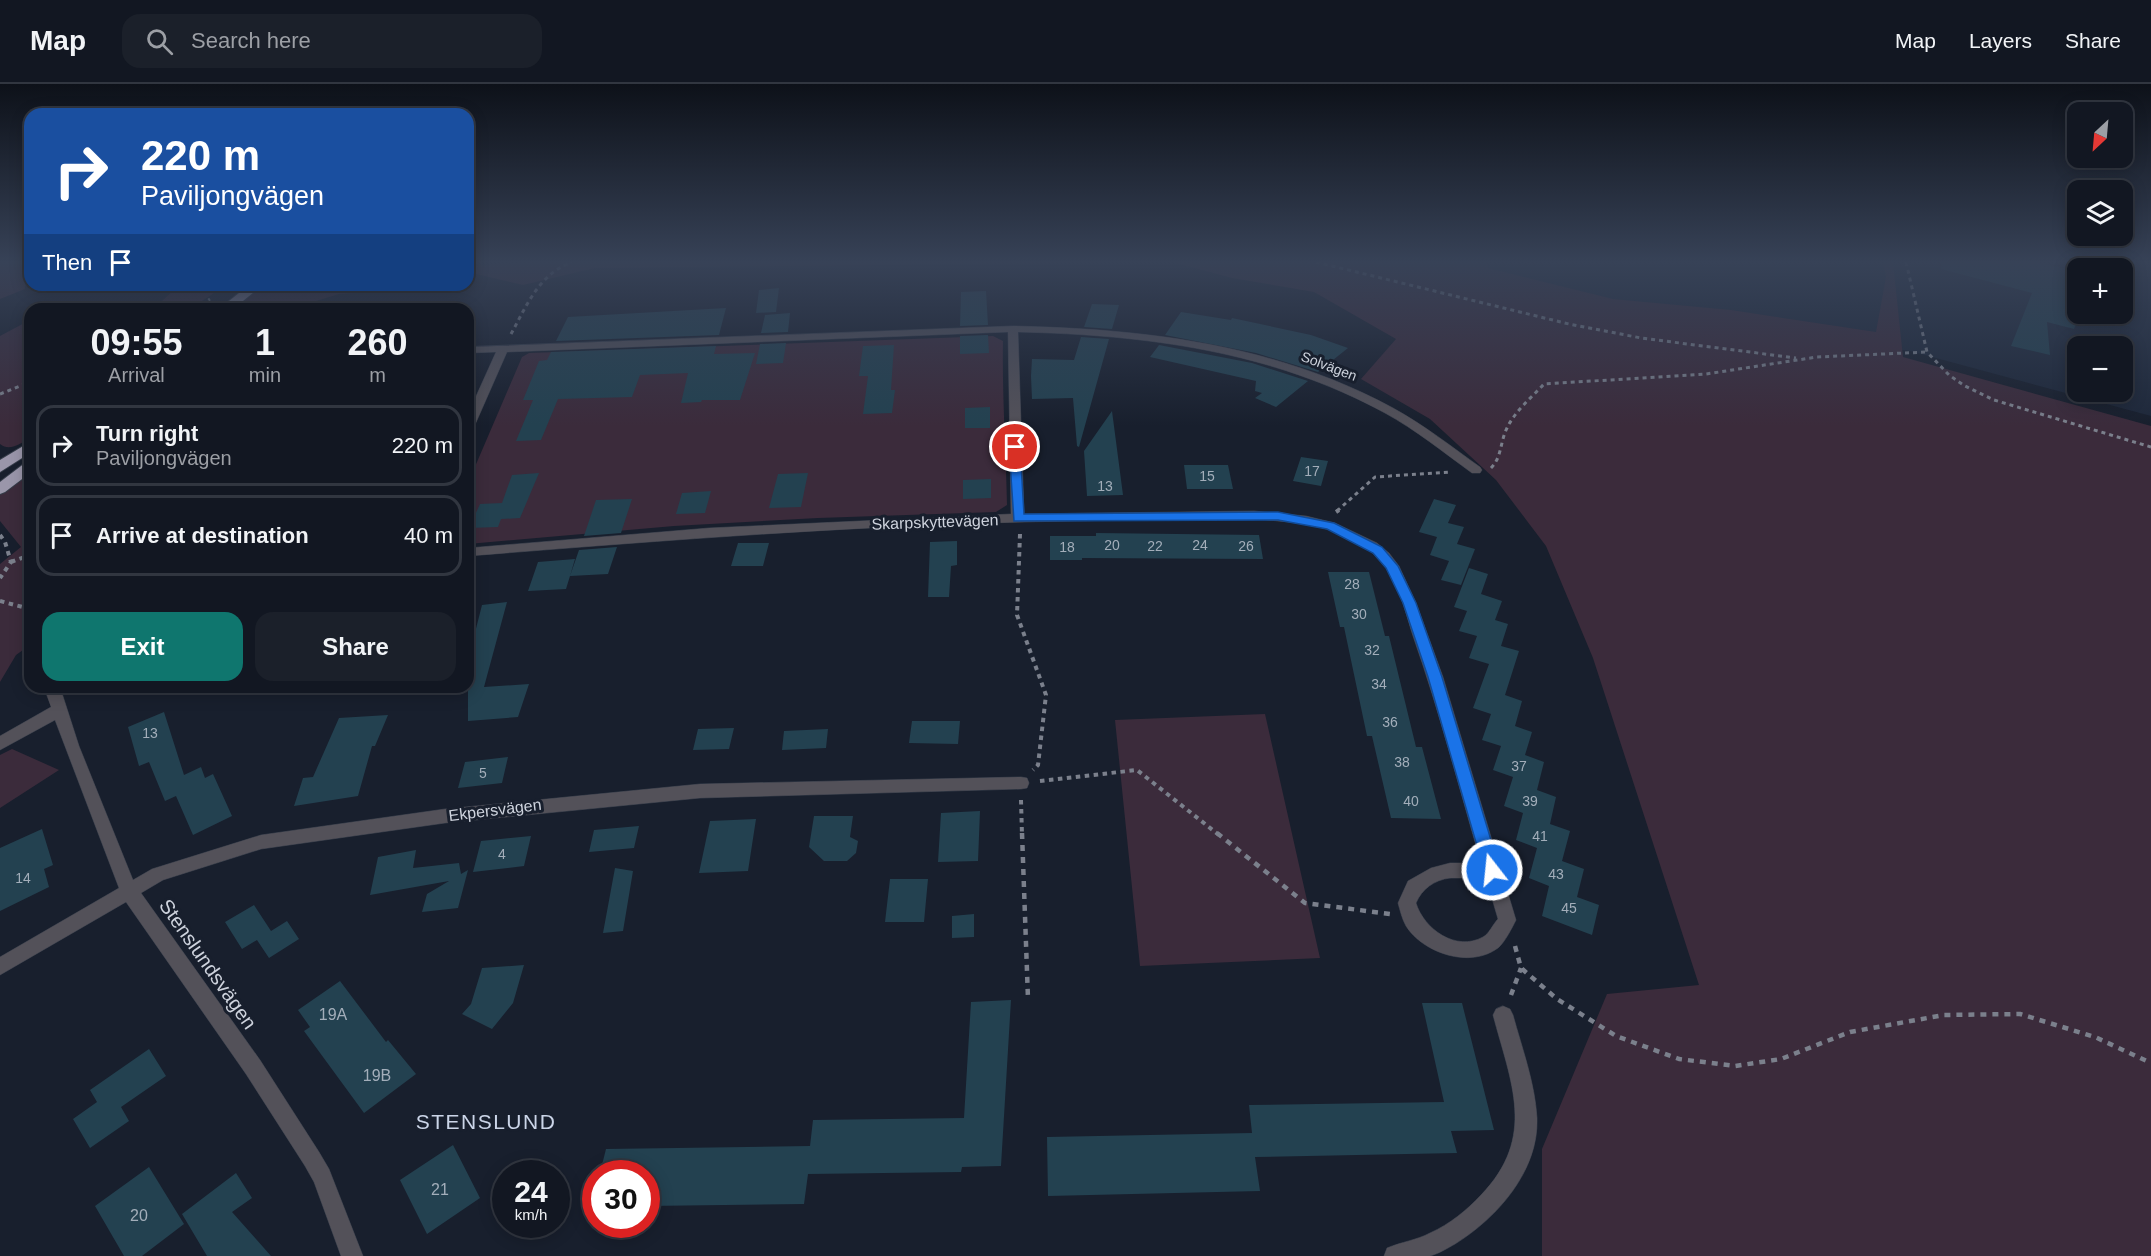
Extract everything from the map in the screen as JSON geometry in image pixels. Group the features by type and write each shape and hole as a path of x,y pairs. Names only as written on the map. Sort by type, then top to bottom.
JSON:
{"highway":[{"path":"0,467 24,450"},
{"path":"0,489 24,471"}],"street":[{"name":"Solvägen","path":"474,350 1013,329 1139,334 1226,349 1263,358 1321,378 1371,400 1476,470"},
{"path":"1013,329 1018,518"},
{"path":"474,413 503,348"},
{"name":"Skarpskyttevägen","path":"474,551 708,531 1018,518 1254,515 1306,520 1322,524 1372,546 1392,566 1409,603 1435,677 1507,920"},
{"name":"Stenslundsvägen","path":"54,693 113,857 129,891 253,1067 312,1159 322,1176 352,1256"},
{"path":"0,744 59,710"},
{"name":"Ekpersvägen","path":"0,967 172,868 261,843 445,816 700,791 1021,783"},
{"path":"1492,870 1439,873 1425,878 1416,884 1410,893 1407,904 1408,913 1414,925 1424,935 1454,949 1472,949 1491,944 1501,934 1507,920"},
{"path":"1395,1256 1449,1237 1497,1197 1519,1156 1526,1131 1526,1110 1503,1015"}],"path":[{"path":"503,348 520,317"},
{"path":"1539,317 1641,338 1803,358"},
{"path":"1919,317 1927,352 1949,375 1965,386 1994,400 2151,447"},
{"path":"1322,524 1375,477 1492,467 1498,461 1500,441 1507,425 1544,384 1706,374 1803,358 1902,351 1927,352"},
{"path":"0,394 24,384"},
{"path":"0,535 5,542 11,562"},
{"path":"0,578 11,562 24,557"},
{"path":"0,601 24,607"},
{"path":"1021,783 1137,770 1305,903 1390,914 1408,913"},
{"path":"1507,920 1521,968 1557,999 1616,1036 1678,1059 1735,1066 1781,1059 1850,1032 1944,1015 2020,1014 2095,1037 2151,1063"},
{"path":"1503,1015 1521,968"}],"shaded area":[{"path":"1357,317 1775,317 1876,332 1879,317 1899,317 1903,357 2151,426 2151,1256 1542,1256 1542,1149 1607,994 1699,985 1593,658 1546,546 1496,480 1430,419 1361,379 1396,339"},
{"path":"1663,317 2067,317 2067,324 2133,324 2133,317 2151,317 2151,416 2099,402 2133,402 2133,336 2067,336 2067,393 1910,351"},
{"path":"24,323 24,441 8,447 0,444 0,336"},
{"path":"993,336 1003,341 1007,505 996,512 674,526 474,543 474,469 522,357 529,353"},
{"path":"24,466 24,649 16,655 0,682 0,564 21,547 0,521 0,484"},
{"path":"1265,714 1320,958 1140,966 1115,720"},
{"path":"12,749 59,770 0,808 0,755"}],"building":[{"path":"568,317 724,317 719,335 556,341"},
{"path":"765,317 790,317 788,332 761,333"},
{"path":"960,317 988,317 988,325 960,326"},
{"path":"1088,317 1116,317 1112,329 1084,327"},
{"path":"1178,317 1210,317 1231,320 1232,318 1311,335 1348,348 1318,372 1256,353 1165,335"},
{"path":"2023,317 2067,317 2067,324 2076,324 2074,329 2047,322 2050,355 2011,346"},
{"path":"988,335 989,353 960,354 960,336"},
{"path":"1081,337 1109,339 1079,447 1077,446 1073,398 1032,399 1031,376 1032,359 1074,360"},
{"path":"786,343 783,363 756,364 760,344"},
{"path":"894,345 891,390 895,390 892,413 863,414 868,376 859,376 863,346"},
{"path":"1159,345 1252,363 1308,381 1276,407 1255,398 1262,393 1255,391 1256,381 1150,357"},
{"path":"716,346 714,354 755,353 740,400 702,400 701,402 681,403 688,373 640,375 632,397 558,399 541,440 516,441 533,400 523,400 539,361 547,360 551,352"},
{"path":"990,407 990,428 965,428 965,408"},
{"path":"1112,411 1123,495 1087,496 1084,451"},
{"path":"1301,457 1328,461 1321,486 1293,481"},
{"path":"1184,465 1228,465 1233,489 1187,489"},
{"path":"539,473 520,518 501,519 498,527 474,528 474,517 480,504 502,503 512,475"},
{"path":"808,473 801,507 769,508 778,474"},
{"path":"991,479 991,498 963,499 963,480"},
{"path":"711,491 705,513 676,514 682,493"},
{"path":"632,499 621,533 584,536 596,500"},
{"path":"1434,499 1456,505 1448,523 1464,527 1457,544 1475,549 1461,585 1441,580 1449,561 1430,555 1437,537 1419,532"},
{"path":"1096,533 1259,535 1263,559 1082,558 1082,560 1050,560 1050,536 1096,536"},
{"path":"957,541 957,565 951,566 949,597 928,597 930,542"},
{"path":"738,543 769,543 763,566 731,566"},
{"path":"617,547 608,574 570,576 579,550"},
{"path":"575,559 566,589 528,591 538,562"},
{"path":"1469,568 1488,574 1481,594 1502,601 1495,620 1508,624 1501,646 1519,651 1505,695 1522,701 1515,726 1532,732 1525,755 1544,762 1537,790 1556,797 1550,824 1570,831 1562,861 1584,869 1577,897 1599,905 1592,935 1542,916 1549,886 1529,878 1537,848 1516,840 1523,813 1504,806 1513,777 1493,770 1501,746 1482,740 1491,714 1473,708 1489,664 1469,658 1477,636 1459,631 1467,611 1454,607"},
{"path":"1328,572 1369,572 1385,636 1389,636 1416,747 1422,747 1441,819 1391,818 1372,736 1367,736 1344,627 1340,627"},
{"path":"507,602 484,687 529,684 518,717 468,721 468,693 474,693 474,636 482,605"},
{"path":"164,712 184,775 201,767 205,778 213,774 232,816 193,835 176,796 165,801 149,762 139,766 128,727"},
{"path":"388,715 375,746 372,746 358,796 294,806 303,778 313,777 339,718"},
{"path":"912,721 960,721 958,744 909,743"},
{"path":"734,728 729,749 693,750 698,729"},
{"path":"828,729 826,748 782,750 784,731"},
{"path":"508,757 502,783 458,788 465,762"},
{"path":"980,811 978,861 938,862 941,813"},
{"path":"814,816 853,816 850,837 858,841 856,853 847,861 824,861 809,847"},
{"path":"756,819 748,871 699,873 710,821"},
{"path":"639,826 634,848 589,852 594,830"},
{"path":"42,829 53,865 44,869 49,887 0,911 0,848"},
{"path":"531,836 524,866 473,872 481,841"},
{"path":"416,850 413,868 459,863 461,874 468,870 458,908 422,912 427,894 449,881 370,895 378,857"},
{"path":"615,868 633,871 623,931 603,933"},
{"path":"890,879 928,879 924,922 885,922"},
{"path":"254,905 271,931 287,921 299,939 269,958 257,940 242,949 225,922"},
{"path":"974,914 974,937 952,938 952,916"},
{"path":"524,965 513,1003 492,1029 462,1014 471,1004 482,968"},
{"path":"340,981 386,1042 388,1040 416,1074 364,1113 304,1031 310,1027 298,1010"},
{"path":"1011,1000 1001,1166 962,1167 961,1172 808,1174 804,1204 660,1206 660,1160 603,1160 606,1149 810,1146 813,1120 964,1118 971,1002"},
{"path":"1422,1003 1462,1003 1494,1130 1451,1131 1457,1153 1255,1157 1260,1191 1048,1196 1047,1137 1252,1133 1249,1105 1444,1102"},
{"path":"149,1049 166,1076 121,1107 129,1121 90,1148 73,1119 97,1102 90,1090"},
{"path":"453,1145 480,1198 427,1234 400,1180"},
{"path":"149,1167 184,1224 142,1256 124,1256 95,1206"},
{"path":"236,1173 252,1198 232,1212 271,1256 207,1256 182,1214"}],"district":[{"name":"STENSLUND","path":"486,1121"}],"route":[{"path":"1015,447 1018,518 1278,516 1330,526 1372,546 1384,556 1392,566 1409,603 1435,677 1492,870"}]}
